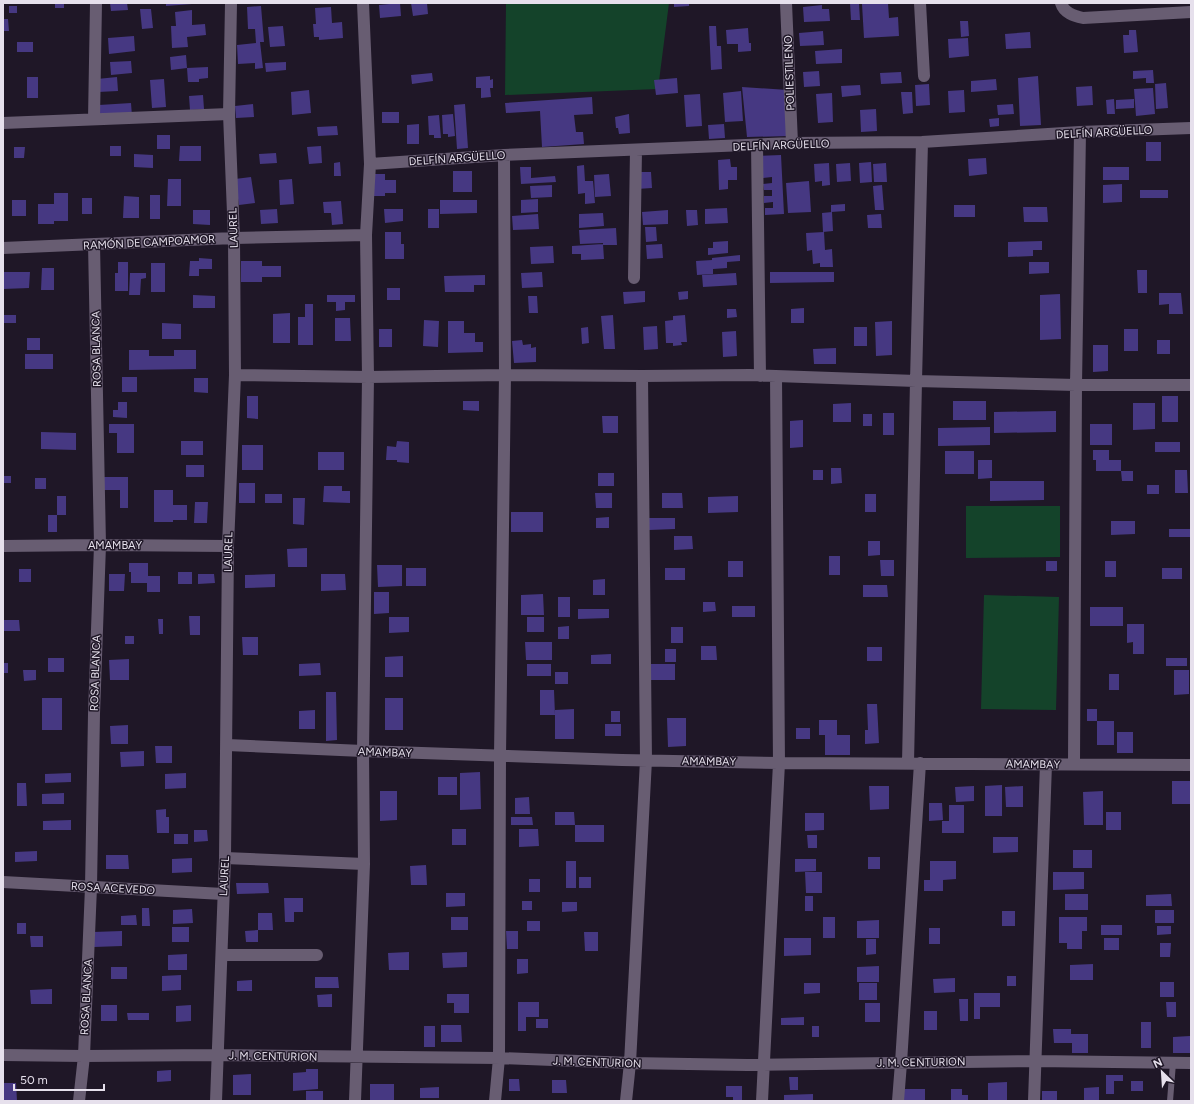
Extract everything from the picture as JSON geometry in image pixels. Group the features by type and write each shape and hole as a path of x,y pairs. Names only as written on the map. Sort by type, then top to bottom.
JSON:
{"street":[{"path":"94,119 96,3"},
{"name":"LAUREL","path":"216,1101 225,858 228,546 235,375 234,238 229,114 231,3"},
{"path":"355,1101 364,864 363,751 368,377 366,235 370,164 363,3"},
{"name":"POLIESTILENO","path":"786,3 792,143"},
{"path":"920,3 924,76"},
{"path":"1061,3 1062,8 1071,15 1083,18 1191,12"},
{"path":"3,123 229,114"},
{"name":"DELFÍN ARGÜELLO","path":"370,164 504,155 757,146 792,143 922,142 1080,132 1191,128"},
{"path":"1074,764 1076,385 1080,132"},
{"path":"898,1101 914,763 916,381 922,142"},
{"path":"757,146 760,376"},
{"path":"634,278 636,150"},
{"path":"495,1101 499,1058 500,756 505,375 504,155"},
{"name":"RAMÓN DE CAMPOAMOR","path":"3,248 234,238 366,235"},
{"name":"ROSA BLANCA","path":"79,1101 84,1056 91,887 94,714 100,545 94,244"},
{"path":"235,375 368,377 505,375 776,376 1076,385 1191,385"},
{"path":"626,1101 630,1063 646,760 642,376"},
{"path":"762,1101 779,763 776,376"},
{"name":"AMAMBAY","path":"3,546 228,546"},
{"name":"AMAMBAY","path":"227,745 500,756 779,763 1191,765"},
{"path":"1034,1101 1046,764"},
{"path":"225,858 364,864"},
{"name":"ROSA ACEVEDO","path":"3,882 223,894"},
{"path":"222,955 317,955"},
{"name":"J. M. CENTURION","path":"3,1055 218,1055 499,1058 630,1063 764,1065 1036,1060 1191,1063"}],"lane":[{"path":"1170,1101 1173,1063"}],"green space":[{"path":"506,3 669,3 658,89 505,95"},
{"path":"966,506 1060,506 1060,557 966,558"},
{"path":"984,595 1059,597 1056,710 981,709"}],"building":[{"path":"55,3 64,3 64,8 55,8"},
{"path":"110,3 127,3 128,10 111,11"},
{"path":"166,3 192,3 192,4 166,6"},
{"path":"400,3 401,16 380,18 379,5"},
{"path":"411,3 427,3 428,14 413,16"},
{"path":"674,3 689,3 689,6 674,7"},
{"path":"850,3 859,3 860,20 851,20"},
{"path":"888,3 889,18 898,17 899,36 864,38 862,4"},
{"path":"822,5 822,9 829,9 830,21 804,22 803,7"},
{"path":"9,6 17,6 17,13 9,13"},
{"path":"261,6 264,42 260,42 263,68 255,69 255,63 238,64 237,45 256,43 255,29 248,29 247,7"},
{"path":"331,7 332,23 342,22 343,38 319,40 319,37 314,37 313,24 316,24 315,8"},
{"path":"140,9 151,9 153,28 142,29"},
{"path":"192,10 192,25 205,24 206,35 187,37 188,47 172,48 171,26 176,26 175,12"},
{"path":"3,19 8,19 9,31 3,31"},
{"path":"960,21 968,21 969,36 961,37"},
{"path":"283,26 285,46 270,47 268,27"},
{"path":"709,26 716,26 717,46 721,46 722,69 711,70"},
{"path":"748,28 751,51 738,52 738,44 727,44 726,30"},
{"path":"1129,30 1136,30 1138,52 1124,53 1123,35 1129,35"},
{"path":"823,31 824,45 800,46 799,33"},
{"path":"1030,32 1031,48 1006,49 1005,34"},
{"path":"134,36 135,51 109,54 108,38"},
{"path":"968,38 969,56 949,58 948,39"},
{"path":"17,42 33,42 33,52 17,52"},
{"path":"842,49 842,63 816,64 815,51"},
{"path":"186,55 187,68 171,70 170,57"},
{"path":"131,61 132,73 111,75 110,62"},
{"path":"286,62 286,70 266,72 265,63"},
{"path":"208,67 208,78 199,79 199,82 188,82 187,68"},
{"path":"1153,70 1154,83 1146,83 1146,78 1133,79 1133,71"},
{"path":"819,71 820,86 804,87 803,72"},
{"path":"901,72 902,83 881,84 880,73"},
{"path":"432,73 433,81 412,84 411,75"},
{"path":"490,76 490,80 493,79 493,88 490,88 491,97 481,98 481,88 476,88 476,77"},
{"path":"1038,76 1041,125 1020,126 1018,78"},
{"path":"27,77 38,77 38,98 27,98"},
{"path":"117,77 118,91 98,92 97,79"},
{"path":"677,78 678,93 656,95 654,80"},
{"path":"164,79 166,107 152,108 150,80"},
{"path":"996,79 997,90 971,92 971,81"},
{"path":"1166,83 1168,108 1156,109 1155,84"},
{"path":"929,84 930,105 916,106 915,85"},
{"path":"860,85 861,95 842,97 841,86"},
{"path":"1092,86 1093,105 1077,106 1076,87"},
{"path":"742,87 788,90 789,136 747,137"},
{"path":"1153,88 1155,114 1136,116 1134,89"},
{"path":"309,90 311,113 292,115 291,92"},
{"path":"964,90 965,112 949,113 948,91"},
{"path":"741,91 743,121 725,122 723,93"},
{"path":"901,92 912,92 913,113 903,114"},
{"path":"832,93 833,122 818,123 816,94"},
{"path":"700,94 702,126 686,127 684,95"},
{"path":"203,95 204,109 190,110 189,96"},
{"path":"592,97 593,114 574,115 576,132 583,132 584,144 542,147 540,111 506,113 505,103"},
{"path":"1114,99 1115,114 1107,114 1106,100"},
{"path":"1134,99 1134,108 1116,109 1116,100"},
{"path":"131,103 132,116 100,119 99,105"},
{"path":"253,104 254,117 236,118 235,106"},
{"path":"465,104 468,148 457,149 454,105"},
{"path":"1013,104 1014,114 998,115 997,105"},
{"path":"876,109 877,131 861,132 860,110"},
{"path":"382,112 399,112 399,123 382,123"},
{"path":"453,114 455,136 448,137 448,134 443,134 442,115"},
{"path":"629,114 630,133 619,134 618,128 616,128 615,117"},
{"path":"439,115 441,138 434,138 434,135 429,135 428,116"},
{"path":"999,118 999,126 990,127 989,119"},
{"path":"419,124 419,144 407,144 407,125"},
{"path":"724,124 725,138 709,139 708,125"},
{"path":"337,126 338,135 318,136 317,127"},
{"path":"157,135 170,135 170,149 157,149"},
{"path":"1146,142 1161,142 1161,161 1146,161"},
{"path":"110,146 121,146 121,156 110,156"},
{"path":"180,146 201,146 201,161 179,161"},
{"path":"321,146 322,163 309,164 307,147"},
{"path":"14,147 25,147 24,158 14,158"},
{"path":"276,153 277,163 260,164 259,154"},
{"path":"134,154 153,155 153,168 134,167"},
{"path":"781,155 784,214 765,215 765,208 773,208 773,202 764,203 764,196 772,196 772,190 764,190 763,184 772,183 772,177 763,178 758,156"},
{"path":"986,158 987,174 969,176 968,159"},
{"path":"730,159 731,167 737,167 737,180 728,180 728,189 719,190 718,160"},
{"path":"340,162 341,176 334,176 334,163"},
{"path":"871,162 872,182 860,183 859,163"},
{"path":"829,163 830,185 822,186 822,181 815,182 814,164"},
{"path":"850,163 851,181 837,182 836,164"},
{"path":"886,163 887,182 874,182 873,164"},
{"path":"584,165 585,181 593,181 595,203 585,204 585,193 578,194 577,166"},
{"path":"520,167 531,167 531,178 555,176 556,182 521,184"},
{"path":"1103,167 1129,167 1129,180 1103,180"},
{"path":"453,171 472,171 472,192 453,192"},
{"path":"636,172 651,172 652,188 637,189"},
{"path":"371,174 385,174 385,180 396,180 396,193 385,193 385,196 371,196"},
{"path":"609,174 611,196 595,197 594,175"},
{"path":"251,177 255,203 239,205 235,179"},
{"path":"168,179 181,179 181,206 167,206"},
{"path":"292,179 294,204 280,205 279,180"},
{"path":"809,181 811,212 788,213 786,183"},
{"path":"1122,184 1122,202 1103,203 1103,185"},
{"path":"552,185 552,197 531,198 530,186"},
{"path":"882,185 884,210 875,210 873,186"},
{"path":"1140,190 1168,190 1168,198 1140,198"},
{"path":"54,193 68,193 68,221 54,221 54,224 38,224 38,204 54,204"},
{"path":"150,195 160,195 160,219 150,219"},
{"path":"124,196 139,197 139,218 123,218"},
{"path":"82,198 92,198 92,214 82,214"},
{"path":"538,199 538,212 521,213 521,200"},
{"path":"12,200 26,200 26,216 12,216"},
{"path":"440,200 477,200 477,213 440,214"},
{"path":"341,201 343,224 332,225 331,213 324,213 323,202"},
{"path":"845,204 845,211 831,212 831,205"},
{"path":"954,205 975,205 975,217 954,217"},
{"path":"1023,207 1047,207 1048,222 1024,222"},
{"path":"727,208 728,223 705,224 705,209"},
{"path":"277,209 278,223 261,224 260,210"},
{"path":"384,209 403,209 403,221 385,223"},
{"path":"428,209 439,209 439,228 428,228"},
{"path":"193,210 210,210 210,225 193,224"},
{"path":"668,210 668,224 643,225 642,212"},
{"path":"686,210 697,210 698,225 687,226"},
{"path":"832,212 833,231 823,232 822,213"},
{"path":"603,213 604,226 579,228 579,214"},
{"path":"538,214 539,229 513,230 512,216"},
{"path":"881,214 882,228 868,228 867,215"},
{"path":"645,227 656,227 657,241 646,242"},
{"path":"616,228 617,245 603,245 603,243 580,244 579,230"},
{"path":"385,232 401,232 401,244 404,244 404,259 385,259"},
{"path":"824,232 825,250 832,249 833,267 820,267 820,263 813,264 812,250 807,251 806,233"},
{"path":"728,241 728,253 708,255 708,248 713,248 713,242"},
{"path":"1042,241 1042,250 1033,250 1033,256 1008,257 1008,242"},
{"path":"603,244 604,259 581,260 581,254 572,254 572,246"},
{"path":"662,244 663,258 647,259 646,245"},
{"path":"553,246 554,263 531,264 530,247"},
{"path":"740,255 740,261 727,262 727,268 713,269 713,274 697,275 696,261"},
{"path":"199,258 212,259 212,269 199,269 199,276 189,276 190,261 199,261"},
{"path":"241,261 262,261 262,266 281,266 281,277 262,277 262,282 241,282"},
{"path":"118,262 128,262 128,291 115,291 115,273 118,273"},
{"path":"1029,262 1049,262 1049,273 1029,274"},
{"path":"151,263 165,263 165,292 151,292"},
{"path":"42,268 54,268 54,290 41,290"},
{"path":"1137,270 1147,270 1147,293 1138,293"},
{"path":"3,272 30,272 29,288 3,289"},
{"path":"542,272 543,287 522,288 521,273"},
{"path":"770,272 834,272 834,282 770,283"},
{"path":"130,273 146,273 146,278 141,279 140,295 129,295"},
{"path":"736,273 737,285 703,287 702,275"},
{"path":"485,275 485,285 474,285 474,292 445,292 444,276"},
{"path":"387,288 400,288 400,300 387,300"},
{"path":"645,291 645,302 624,304 623,292"},
{"path":"688,291 688,299 679,300 678,292"},
{"path":"1159,293 1181,293 1183,314 1169,314 1169,304 1159,305"},
{"path":"1060,294 1061,339 1040,340 1040,295"},
{"path":"193,295 215,296 215,308 193,308"},
{"path":"327,295 355,295 355,302 345,302 345,310 336,311 336,302 327,302"},
{"path":"528,296 537,296 538,313 529,313"},
{"path":"305,304 313,304 313,345 298,345 298,317 305,317"},
{"path":"804,308 804,323 791,323 791,309"},
{"path":"727,309 736,309 737,317 727,318"},
{"path":"290,313 290,343 273,343 273,314"},
{"path":"3,315 16,315 16,323 3,323"},
{"path":"613,315 615,349 604,349 601,316"},
{"path":"685,315 687,342 681,342 682,345 673,346 673,343 666,343 665,321 673,320 673,316"},
{"path":"335,318 350,318 351,341 335,341"},
{"path":"424,320 439,321 438,347 423,346"},
{"path":"448,321 464,321 464,333 475,333 475,342 483,342 483,352 448,353"},
{"path":"892,321 892,355 876,356 875,322"},
{"path":"162,323 181,324 181,339 162,339"},
{"path":"657,326 658,349 644,350 643,327"},
{"path":"588,327 589,343 582,344 581,328"},
{"path":"854,327 867,327 867,346 854,346"},
{"path":"379,329 392,329 392,347 379,347"},
{"path":"1124,329 1138,329 1138,351 1124,351"},
{"path":"736,331 737,356 723,357 722,332"},
{"path":"27,338 40,338 40,350 27,350"},
{"path":"522,340 523,345 531,344 531,348 536,347 536,362 514,363 512,341"},
{"path":"1157,340 1170,340 1170,354 1157,354"},
{"path":"1093,345 1108,345 1108,371 1093,372"},
{"path":"836,348 836,364 814,364 813,349"},
{"path":"129,350 149,350 149,356 174,356 174,350 196,350 196,369 129,370"},
{"path":"25,354 53,354 53,369 25,369"},
{"path":"122,377 137,377 137,392 122,392"},
{"path":"194,378 208,378 208,393 194,392"},
{"path":"247,396 258,396 258,419 247,418"},
{"path":"1162,396 1178,396 1178,422 1162,422"},
{"path":"463,401 479,401 479,411 463,410"},
{"path":"953,401 986,401 986,420 953,420"},
{"path":"118,402 127,402 127,418 113,417 113,410 118,410"},
{"path":"851,403 851,422 833,422 833,404"},
{"path":"1133,403 1155,403 1155,429 1133,430"},
{"path":"1056,411 1056,432 994,433 994,412"},
{"path":"883,413 894,413 894,435 883,435"},
{"path":"863,414 872,414 872,426 863,426"},
{"path":"602,416 618,416 618,433 603,433"},
{"path":"803,420 803,447 790,448 790,421"},
{"path":"109,424 134,424 134,453 117,453 117,433 109,433"},
{"path":"1090,424 1112,424 1112,445 1090,445"},
{"path":"990,427 990,445 938,446 938,428"},
{"path":"41,432 76,433 76,450 41,449"},
{"path":"181,441 203,441 203,455 181,455"},
{"path":"397,441 409,442 409,463 397,462 397,460 386,460 387,446 396,447"},
{"path":"1155,442 1180,442 1180,452 1155,452"},
{"path":"242,445 263,445 263,470 242,470"},
{"path":"1093,450 1109,450 1109,460 1121,460 1121,471 1096,471 1096,460 1093,460"},
{"path":"945,451 974,451 974,474 945,474"},
{"path":"318,452 344,452 344,470 318,470"},
{"path":"978,460 992,460 992,478 978,479"},
{"path":"186,465 204,465 204,477 186,477"},
{"path":"831,468 841,468 842,483 831,484"},
{"path":"813,470 823,470 823,480 813,480"},
{"path":"1175,470 1187,470 1188,493 1175,493"},
{"path":"1121,471 1133,471 1133,481 1122,481"},
{"path":"598,473 614,473 614,486 598,486"},
{"path":"3,476 11,476 11,483 3,483"},
{"path":"103,477 128,477 128,508 120,508 120,490 103,490"},
{"path":"35,478 46,478 46,489 35,489"},
{"path":"990,481 1044,481 1044,500 990,501"},
{"path":"239,483 255,483 255,503 239,503"},
{"path":"1147,485 1159,485 1159,494 1147,494"},
{"path":"324,486 342,486 342,491 350,491 350,503 323,502"},
{"path":"154,490 173,490 173,505 187,505 187,520 154,522"},
{"path":"595,493 612,493 612,508 596,508"},
{"path":"662,493 682,493 683,508 662,508"},
{"path":"265,494 282,494 282,503 265,503"},
{"path":"865,494 876,494 876,512 865,512"},
{"path":"57,496 66,496 66,515 57,515"},
{"path":"738,496 738,512 708,513 708,497"},
{"path":"293,498 305,498 304,525 293,524"},
{"path":"195,502 208,502 207,523 194,523"},
{"path":"511,512 543,512 543,532 511,532"},
{"path":"48,515 57,515 57,532 48,532"},
{"path":"609,517 609,528 596,528 596,518"},
{"path":"649,518 675,518 675,529 649,530"},
{"path":"1111,521 1135,521 1135,534 1111,535"},
{"path":"1169,529 1190,529 1190,537 1169,537"},
{"path":"674,536 692,536 693,549 674,550"},
{"path":"868,541 880,541 880,555 868,556"},
{"path":"307,548 307,567 288,567 287,549"},
{"path":"829,556 840,556 840,575 829,575"},
{"path":"880,560 894,560 894,576 881,576"},
{"path":"728,561 743,561 743,577 728,577"},
{"path":"1046,561 1057,561 1057,571 1046,571"},
{"path":"1105,561 1116,561 1116,577 1105,577"},
{"path":"129,563 148,563 148,576 160,576 160,592 147,592 147,583 131,583"},
{"path":"377,565 402,565 402,586 378,587"},
{"path":"406,568 426,568 426,586 406,586"},
{"path":"665,568 685,568 685,580 665,580"},
{"path":"1162,568 1182,568 1182,579 1162,579"},
{"path":"19,569 31,569 31,582 19,582"},
{"path":"178,572 192,572 192,584 178,584"},
{"path":"109,574 125,574 124,591 109,591"},
{"path":"198,574 214,574 215,583 198,584"},
{"path":"275,574 275,587 245,588 245,575"},
{"path":"321,574 345,574 346,590 321,591"},
{"path":"605,579 605,595 593,595 593,580"},
{"path":"863,585 887,585 888,597 863,597"},
{"path":"374,592 389,592 389,613 374,614"},
{"path":"543,594 544,615 521,615 521,595"},
{"path":"558,597 570,597 570,617 558,617"},
{"path":"703,602 715,602 716,611 703,612"},
{"path":"732,606 755,606 755,617 732,617"},
{"path":"1090,607 1123,607 1123,626 1090,626"},
{"path":"578,609 609,609 609,618 578,619"},
{"path":"189,616 200,616 200,635 190,635"},
{"path":"389,617 409,617 409,632 389,633"},
{"path":"527,617 544,617 544,632 527,632"},
{"path":"158,619 163,619 163,634 159,634"},
{"path":"3,620 19,620 20,631 3,631"},
{"path":"1127,624 1144,624 1144,654 1133,654 1133,642 1127,643"},
{"path":"569,626 569,639 558,639 558,627"},
{"path":"671,627 683,627 683,643 671,643"},
{"path":"125,636 134,636 134,644 125,644"},
{"path":"242,637 258,637 258,655 243,655"},
{"path":"525,642 552,642 552,660 526,660"},
{"path":"701,646 716,646 717,660 701,660"},
{"path":"867,647 882,647 882,661 867,661"},
{"path":"665,649 676,649 676,662 665,662"},
{"path":"611,654 611,664 591,664 591,655"},
{"path":"403,656 403,677 385,677 385,657"},
{"path":"48,658 64,658 64,672 48,672"},
{"path":"1166,658 1187,658 1187,666 1166,666"},
{"path":"129,659 129,680 110,680 109,660"},
{"path":"3,663 8,663 8,673 3,673"},
{"path":"320,663 321,675 299,676 299,664"},
{"path":"527,664 551,664 551,676 527,676"},
{"path":"650,664 675,664 675,680 650,680"},
{"path":"23,670 36,670 36,680 24,681"},
{"path":"1174,670 1189,670 1189,694 1174,695"},
{"path":"555,672 568,672 568,684 555,684"},
{"path":"1109,674 1119,674 1119,690 1109,690"},
{"path":"540,690 554,690 555,715 540,715"},
{"path":"326,692 336,692 337,740 326,741"},
{"path":"42,698 62,698 62,730 42,730"},
{"path":"385,698 403,698 403,730 385,730"},
{"path":"867,704 877,704 879,743 865,744 865,730 868,730"},
{"path":"574,709 574,739 555,739 555,710"},
{"path":"1087,709 1097,709 1097,721 1087,721"},
{"path":"315,710 315,729 299,729 299,711"},
{"path":"611,711 620,711 620,722 611,722"},
{"path":"667,718 686,718 686,746 668,747"},
{"path":"819,720 837,720 837,735 850,735 850,755 825,755 825,735 819,735"},
{"path":"1097,721 1114,721 1114,745 1097,745"},
{"path":"605,724 621,724 621,736 605,736"},
{"path":"128,725 128,744 111,744 110,726"},
{"path":"796,728 810,728 810,739 796,739"},
{"path":"1117,732 1133,732 1133,753 1117,753"},
{"path":"155,746 172,746 172,763 156,763"},
{"path":"144,751 144,766 121,767 120,752"},
{"path":"480,772 481,809 460,810 460,773"},
{"path":"71,773 71,782 45,783 45,774"},
{"path":"186,773 186,788 165,789 165,774"},
{"path":"438,777 457,777 457,795 438,795"},
{"path":"1172,781 1190,781 1190,804 1172,804"},
{"path":"17,783 26,783 27,806 17,806"},
{"path":"1002,785 1002,816 985,816 985,786"},
{"path":"869,786 889,786 889,809 870,810"},
{"path":"974,786 974,801 956,802 955,787"},
{"path":"1023,786 1023,807 1006,807 1005,787"},
{"path":"380,791 397,791 397,820 380,821"},
{"path":"1103,791 1103,825 1084,825 1083,792"},
{"path":"64,793 64,804 42,804 42,794"},
{"path":"529,797 530,814 515,814 515,798"},
{"path":"929,803 942,803 943,820 929,821"},
{"path":"949,805 964,805 964,833 942,833 942,821 949,821"},
{"path":"166,809 166,817 169,817 169,833 157,833 156,810"},
{"path":"555,812 574,812 575,825 555,825"},
{"path":"1106,812 1121,812 1121,830 1106,830"},
{"path":"805,813 824,813 824,830 805,831"},
{"path":"511,817 532,817 533,825 511,825"},
{"path":"71,820 71,830 43,830 43,821"},
{"path":"575,825 604,825 604,842 575,842"},
{"path":"452,829 466,829 466,845 452,845"},
{"path":"519,829 538,829 539,846 519,847"},
{"path":"194,830 207,830 208,841 194,842"},
{"path":"174,834 188,834 188,844 174,844"},
{"path":"807,835 817,835 817,848 808,848"},
{"path":"993,837 1018,837 1018,852 993,853"},
{"path":"1073,850 1092,850 1092,868 1073,868"},
{"path":"37,851 37,861 15,862 15,852"},
{"path":"106,855 128,855 129,869 106,869"},
{"path":"868,857 880,857 880,869 868,869"},
{"path":"192,858 192,872 172,873 172,859"},
{"path":"795,859 816,859 816,871 795,872"},
{"path":"566,861 576,861 576,888 566,888"},
{"path":"930,861 956,861 956,879 943,880 943,891 924,891 924,880 930,880"},
{"path":"426,865 427,885 411,885 410,866"},
{"path":"805,872 822,872 822,893 806,893"},
{"path":"1053,872 1084,872 1084,889 1053,890"},
{"path":"579,877 591,877 591,888 579,888"},
{"path":"529,879 540,879 540,892 529,892"},
{"path":"236,883 268,883 269,893 237,894"},
{"path":"446,893 465,893 465,906 446,907"},
{"path":"1065,894 1088,894 1088,910 1065,910"},
{"path":"1171,894 1172,906 1146,906 1146,895"},
{"path":"805,896 813,896 813,911 805,911"},
{"path":"284,898 303,898 303,912 294,912 294,922 285,922"},
{"path":"522,901 532,901 532,910 522,910"},
{"path":"562,902 577,902 577,911 562,912"},
{"path":"142,908 149,908 150,926 142,926"},
{"path":"192,909 193,923 173,924 173,910"},
{"path":"1155,910 1174,910 1174,923 1155,923"},
{"path":"1002,911 1015,911 1015,926 1002,926"},
{"path":"258,913 272,913 273,930 258,930"},
{"path":"136,915 137,925 121,925 121,916"},
{"path":"451,917 468,917 468,930 451,930"},
{"path":"823,917 835,917 835,938 823,938"},
{"path":"1059,917 1087,917 1087,931 1082,931 1082,949 1067,949 1067,943 1059,943"},
{"path":"879,920 879,938 857,938 857,921"},
{"path":"527,921 540,921 540,931 527,931"},
{"path":"17,923 26,923 26,934 17,934"},
{"path":"1101,925 1122,925 1122,935 1101,935"},
{"path":"1157,926 1171,926 1171,934 1157,935"},
{"path":"172,927 189,927 189,942 172,942"},
{"path":"929,928 940,928 940,944 929,944"},
{"path":"258,930 258,942 246,942 245,931"},
{"path":"122,931 122,946 94,947 93,932"},
{"path":"506,931 518,931 518,949 507,949"},
{"path":"584,932 598,932 598,951 585,951"},
{"path":"30,936 43,936 43,947 31,947"},
{"path":"784,938 811,938 811,955 784,956"},
{"path":"1104,938 1119,938 1119,950 1104,950"},
{"path":"866,939 876,939 876,954 866,955"},
{"path":"1160,943 1171,943 1170,957 1160,957"},
{"path":"409,952 409,970 389,970 388,953"},
{"path":"467,952 467,967 443,968 442,953"},
{"path":"187,954 187,970 168,970 168,955"},
{"path":"517,959 528,959 528,973 517,974"},
{"path":"1093,964 1093,980 1070,980 1070,965"},
{"path":"879,966 879,982 857,982 857,967"},
{"path":"111,967 127,967 127,979 111,979"},
{"path":"181,975 181,990 162,991 162,976"},
{"path":"1007,976 1016,976 1016,986 1007,986"},
{"path":"315,977 338,977 339,988 315,988"},
{"path":"955,978 955,992 934,993 933,979"},
{"path":"252,980 252,991 237,991 237,981"},
{"path":"1160,982 1174,982 1174,997 1160,997"},
{"path":"804,983 820,983 820,993 804,994"},
{"path":"859,983 877,983 877,1000 859,1000"},
{"path":"52,989 52,1004 31,1004 30,990"},
{"path":"974,993 1000,993 1000,1007 980,1007 980,1019 974,1019"},
{"path":"332,994 332,1007 318,1007 317,995"},
{"path":"447,994 469,994 469,1013 454,1013 454,1003 447,1003"},
{"path":"959,999 968,999 968,1021 960,1021"},
{"path":"518,1002 539,1002 539,1017 526,1017 526,1031 518,1031"},
{"path":"1166,1002 1176,1002 1176,1017 1167,1017"},
{"path":"865,1003 880,1003 880,1022 865,1022"},
{"path":"101,1005 117,1005 117,1021 101,1021"},
{"path":"191,1005 191,1021 176,1022 176,1006"},
{"path":"924,1011 937,1011 937,1030 924,1030"},
{"path":"127,1013 149,1013 149,1020 128,1020"},
{"path":"804,1017 804,1025 781,1025 781,1018"},
{"path":"536,1019 548,1019 548,1028 536,1028"},
{"path":"1141,1022 1151,1022 1151,1048 1141,1048"},
{"path":"441,1025 461,1025 462,1042 441,1042"},
{"path":"424,1026 435,1026 435,1047 424,1047"},
{"path":"812,1026 819,1026 819,1037 812,1037"},
{"path":"1053,1029 1071,1029 1071,1034 1088,1034 1088,1053 1072,1053 1072,1043 1054,1043"},
{"path":"1190,1036 1190,1053 1173,1053 1173,1037"},
{"path":"306,1069 318,1069 318,1089 293,1091 293,1073 306,1072"},
{"path":"171,1070 171,1081 157,1082 157,1071"},
{"path":"251,1074 251,1095 233,1095 233,1075"},
{"path":"1106,1075 1123,1075 1123,1081 1114,1081 1114,1094 1106,1094"},
{"path":"789,1077 798,1077 798,1090 790,1090"},
{"path":"509,1079 519,1079 520,1091 509,1091"},
{"path":"552,1080 566,1080 567,1093 552,1093"},
{"path":"1131,1081 1143,1081 1143,1091 1131,1091"},
{"path":"1007,1082 1007,1101 988,1101 988,1083"},
{"path":"3,1083 16,1083 17,1101 3,1101"},
{"path":"370,1084 394,1084 394,1100 370,1101"},
{"path":"726,1086 742,1086 742,1101 733,1101 733,1097 726,1097"},
{"path":"439,1087 439,1098 420,1098 420,1088"},
{"path":"1099,1087 1099,1101 1084,1101 1084,1088"},
{"path":"904,1089 925,1089 925,1101 904,1101"},
{"path":"951,1089 962,1089 962,1095 968,1095 968,1101 951,1101"},
{"path":"306,1091 323,1091 323,1101 306,1101"},
{"path":"1042,1091 1057,1091 1057,1101 1042,1101"},
{"path":"813,1094 813,1101 784,1101 784,1095"}]}
